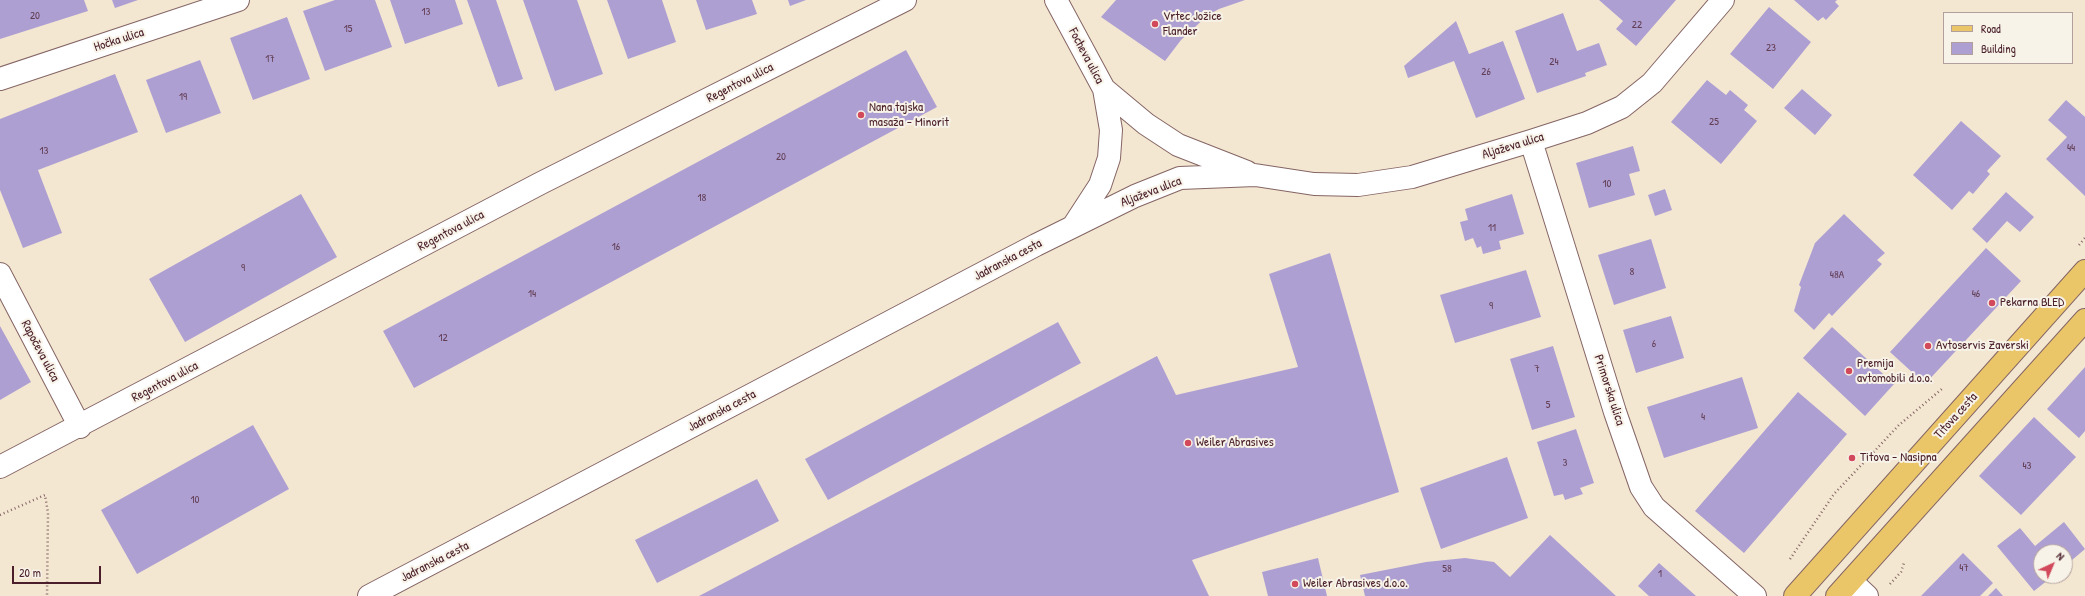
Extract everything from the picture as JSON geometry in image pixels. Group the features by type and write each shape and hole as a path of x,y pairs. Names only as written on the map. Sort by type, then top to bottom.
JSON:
{"main road":[{"name":"Titova cesta","path":"1795,596 2085,271"},
{"path":"1844,589 2085,320"}],"street":[{"name":"Hočka ulica","path":"0,79 238,0"},
{"name":"Regentova ulica","path":"0,467 80,427 541,183 905,0"},
{"name":"Focheva ulica","path":"1056,0 1104,89 1111,130 1109,158 1100,185 1074,225"},
{"name":"Aljaževa ulica","path":"1074,225 1135,196 1180,178 1255,175 1314,184 1358,185 1412,177 1587,123 1622,107 1652,83 1723,0"},
{"name":"Aljaževa ulica","path":"1104,89 1146,124 1178,145 1255,175"},
{"name":"Primorska ulica","path":"1531,141 1616,412 1641,486 1654,507 1755,596"},
{"name":"Jadranska cesta","path":"369,596 1074,225"},
{"name":"Rapočeva ulica","path":"0,274 80,427"},
{"path":"1844,589 1867,596"}],"path":[{"path":"2075,250 2085,238"},
{"path":"1787,563 1805,534 1834,494 1899,425 1945,386"},
{"path":"0,515 45,495 48,513 47,596"}],"building":[{"path":"0,0 84,0 88,11 0,39"},
{"path":"112,0 138,0 115,8"},
{"path":"335,0 375,0 392,47 325,71 303,11"},
{"path":"390,0 455,0 463,24 405,44"},
{"path":"467,0 496,0 523,79 498,87"},
{"path":"523,0 577,0 603,74 555,91"},
{"path":"607,0 662,0 676,42 628,59"},
{"path":"696,0 752,0 757,14 706,30"},
{"path":"788,0 806,0 790,6"},
{"name":"Vrtec Jožice Flander","path":"1116,0 1245,0 1219,9 1208,15 1181,40 1165,61 1101,17"},
{"path":"1599,0 1676,0 1636,46 1616,29 1623,21"},
{"path":"1794,0 1837,0 1835,2 1839,6 1826,20 1823,17 1818,21"},
{"path":"1769,7 1811,42 1773,89 1730,54"},
{"path":"1563,13 1577,51 1599,43 1607,65 1585,73 1586,76 1537,93 1515,31"},
{"path":"287,17 310,79 253,100 230,38"},
{"path":"1456,21 1469,54 1503,41 1525,99 1476,118 1454,61 1408,78 1404,66"},
{"path":"906,50 937,107 414,388 383,331"},
{"path":"200,60 221,113 166,133 146,80"},
{"path":"115,74 138,132 38,170 62,233 23,248 0,190 0,119"},
{"path":"1707,80 1726,95 1730,90 1748,105 1744,110 1757,121 1721,164 1671,122"},
{"path":"1802,89 1832,115 1815,135 1784,108"},
{"path":"2066,100 2085,117 2085,196 2046,159 2067,137 2048,120"},
{"path":"1961,121 2001,156 1987,171 1990,174 1973,194 1969,191 1952,210 1913,175"},
{"path":"1633,146 1640,171 1629,174 1635,195 1589,208 1576,163"},
{"path":"1665,189 1672,210 1655,216 1648,195"},
{"path":"2006,192 2034,217 2020,232 2007,221 1987,243 1972,229"},
{"path":"301,194 337,257 185,342 149,279"},
{"path":"1512,194 1524,234 1499,241 1501,249 1483,254 1481,246 1477,248 1473,238 1465,241 1460,222 1468,220 1465,209"},
{"path":"1844,214 1885,253 1877,260 1882,264 1832,316 1829,313 1814,330 1794,311 1801,287 1799,285 1815,243"},
{"path":"1651,239 1666,288 1614,305 1598,255"},
{"path":"1986,248 2021,281 1925,384 1890,352"},
{"name":"Weiler Abrasives","path":"1330,253 1399,492 1192,560 1209,596 699,596 1157,356 1176,395 1298,367 1269,274"},
{"path":"1526,270 1541,317 1455,343 1440,295"},
{"path":"1671,316 1684,358 1636,373 1623,330"},
{"path":"1058,322 1081,363 828,500 805,459"},
{"path":"0,326 31,382 0,400"},
{"name":"Premija avtomobili d.o.o.","path":"1832,327 1894,384 1865,416 1803,358"},
{"path":"1553,346 1575,417 1532,430 1510,359"},
{"path":"2085,367 2085,431 2079,438 2047,409"},
{"path":"1742,377 1758,428 1664,458 1647,407"},
{"path":"1798,392 1847,434 1744,553 1695,511"},
{"path":"2034,417 2076,457 2021,515 1979,476"},
{"path":"253,425 289,489 137,574 101,510"},
{"path":"1576,429 1594,483 1580,488 1583,494 1565,500 1563,494 1554,496 1537,442"},
{"path":"1507,457 1528,518 1441,549 1420,488"},
{"path":"757,479 779,521 657,583 635,540"},
{"path":"2064,522 2085,549 2073,559 2073,544 2037,544"},
{"path":"2020,528 2033,544 2033,584 2043,584 2034,591 1997,546"},
{"path":"1550,535 1616,596 1365,596 1360,575 1426,562 1465,558 1494,562 1510,577"},
{"path":"1963,553 1993,583 1980,596 1921,596"},
{"name":"Weiler Abrasives d.o.o.","path":"1318,558 1327,596 1268,596 1262,572"},
{"path":"1659,563 1696,596 1649,596 1638,586"},
{"path":"1996,588 2003,596 1988,596"}],"place":[{"name":"Vrtec Jožice Flander","path":"1155,24"},
{"name":"Nana tajska masaža - Minorit","path":"861,115"},
{"name":"Pekarna BLED","path":"1992,303"},
{"name":"Avtoservis Zaverski","path":"1928,346"},
{"name":"Premija avtomobili d.o.o.","path":"1849,371"},
{"name":"Weiler Abrasives","path":"1188,443"},
{"name":"Titova - Nasipna","path":"1852,458"},
{"name":"Weiler Abrasives d.o.o.","path":"1295,584"}]}
